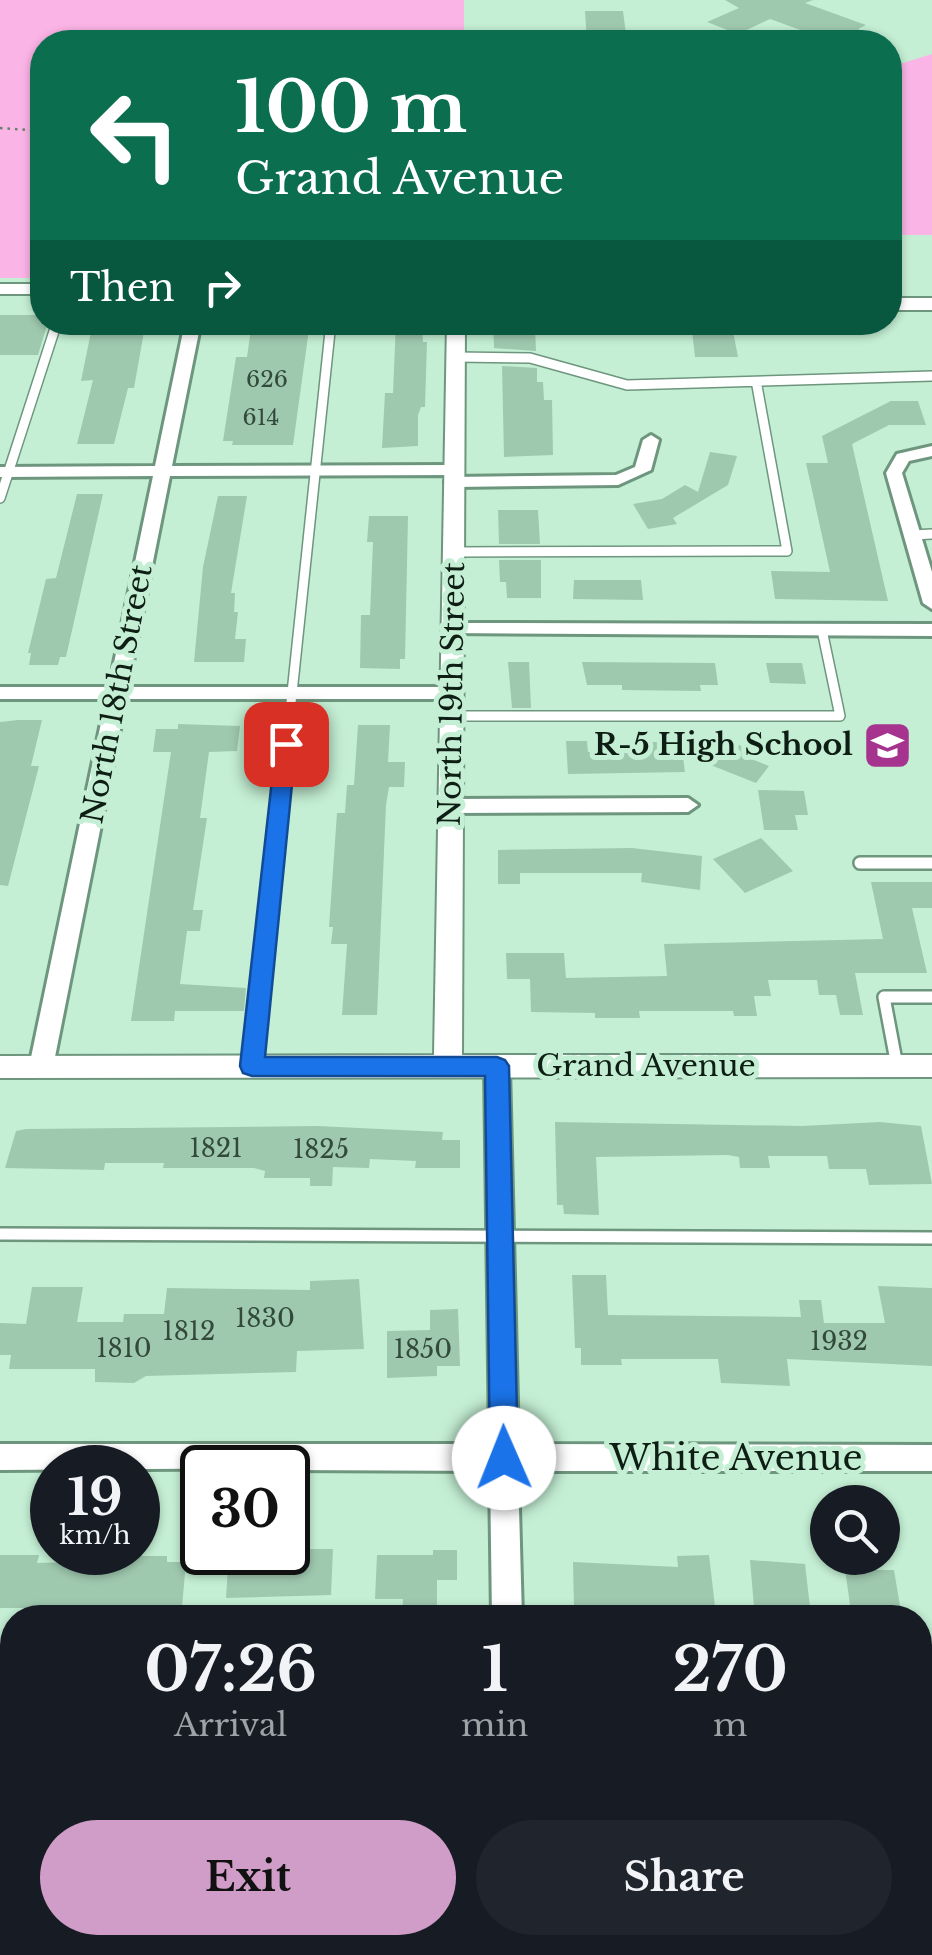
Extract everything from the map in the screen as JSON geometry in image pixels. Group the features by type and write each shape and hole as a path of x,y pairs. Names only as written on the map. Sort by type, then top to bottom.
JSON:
{"street":[{"path":"0,289 30,289"},
{"path":"902,304 932,304"},
{"name":"North 18th Street","path":"41,1066 191,335"},
{"name":"North 19th Street","path":"448,1066 456,335"},
{"path":"4,472 314,470 618,480 643,470 651,440"},
{"path":"932,451 900,458 894,473 932,603"},
{"path":"454,628 932,630"},
{"path":"0,693 292,693 452,705"},
{"path":"450,806 688,805"},
{"name":"Grand Avenue","path":"0,1066 932,1066"},
{"path":"497,1066 507,1605"},
{"name":"White Avenue","path":"0,1458 932,1458"}],"lane":[{"path":"0,498 4,472 51,335"},
{"path":"252,1066 330,335"},
{"path":"456,357 539,360 592,380 623,385 756,386 848,376 932,376"},
{"path":"454,552 787,551 756,386"},
{"path":"912,534 932,534"},
{"path":"452,705 840,716 822,630"},
{"path":"860,864 932,864"},
{"path":"897,1066 884,997 932,997"},
{"path":"0,1234 932,1238"}],"path":[{"path":"0,128 30,130"}],"shaded area":[{"path":"0,0 464,0 464,30 30,30 30,278 0,278"},
{"path":"932,54 932,235 902,235 902,63"}],"building":[{"path":"725,0 813,0 805,3 866,25 860,30 801,30 770,19 747,30 728,30 707,22 739,8"},
{"path":"585,11 623,11 625,30 586,30"},
{"path":"0,315 30,315 30,335 44,335 38,355 0,355"},
{"path":"90,335 143,335 134,388 128,388 114,444 77,444 93,380 81,381"},
{"path":"250,335 308,335 293,445 232,445 233,441 223,441 236,357 247,357"},
{"path":"395,335 423,335 423,342 427,342 425,407 421,407 418,415 418,446 382,448 385,393 393,393"},
{"path":"494,335 535,335 536,351 494,348"},
{"path":"693,335 734,335 738,357 695,357"},
{"path":"502,366 537,368 544,400 552,400 553,455 504,457"},
{"path":"891,401 918,401 926,425 889,425 852,444 888,601 775,599 771,571 830,572 806,463 828,463 822,436"},
{"path":"710,452 737,456 728,485 673,518 677,524 648,529 633,504 662,499 685,485 698,492"},
{"path":"77,494 103,494 66,657 60,657 58,665 29,665 28,653 46,579 56,578"},
{"path":"218,496 247,496 231,593 235,593 234,612 238,612 235,639 246,639 244,662 194,662 203,567"},
{"path":"498,510 538,510 540,544 499,544"},
{"path":"369,516 408,516 405,659 400,659 400,669 360,668 361,615 370,615 373,542 367,542"},
{"path":"499,560 541,560 541,598 507,598 506,582 500,582"},
{"path":"574,580 641,580 643,600 573,599"},
{"path":"508,662 529,662 531,708 512,708"},
{"path":"582,662 715,663 718,685 700,685 701,691 622,690 622,685 587,685"},
{"path":"766,663 802,663 806,684 770,683"},
{"path":"42,720 31,766 39,766 8,886 0,885 0,722"},
{"path":"178,724 240,726 237,751 209,752 200,818 207,818 193,910 203,910 200,931 187,931 180,984 246,988 244,1011 175,1011 174,1021 131,1021 171,752 153,752 156,729 178,729"},
{"path":"358,725 390,725 388,762 405,762 404,787 389,787 386,805 377,1015 342,1015 347,944 331,944 333,927 329,927 337,813 345,813 347,785 354,785"},
{"path":"724,739 749,749 744,756 769,766 756,783 703,762"},
{"path":"566,741 587,741 588,752 630,752 630,742 681,742 685,772 568,774"},
{"path":"758,790 804,791 808,815 795,815 798,830 764,830"},
{"path":"761,838 793,871 745,893 713,859"},
{"path":"632,848 702,856 700,890 641,882 642,873 520,873 520,884 498,884 498,850"},
{"path":"871,882 932,882 932,908 912,908 927,973 855,973 863,1015 840,1015 836,995 819,995 817,980 768,980 771,996 754,996 757,1016 734,1016 733,1011 639,1011 640,1018 595,1018 595,1013 531,1012 530,979 507,979 506,953 564,953 566,978 667,976 664,944 883,939"},
{"path":"555,1122 802,1126 880,1122 921,1126 932,1184 869,1185 866,1169 829,1169 827,1156 768,1156 770,1168 740,1168 739,1157 728,1155 596,1157 599,1215 564,1214 563,1205 557,1205"},
{"path":"317,1126 443,1132 442,1140 460,1140 460,1168 415,1168 416,1161 370,1159 369,1168 333,1167 332,1186 310,1186 310,1178 264,1178 265,1171 254,1168 163,1168 164,1163 105,1163 104,1170 5,1168 16,1131 26,1129"},
{"path":"572,1275 606,1275 608,1315 801,1317 799,1300 821,1300 824,1323 885,1323 878,1286 932,1288 932,1366 787,1359 790,1386 721,1383 718,1359 621,1359 622,1365 581,1365 581,1348 575,1348"},
{"path":"359,1279 364,1349 297,1351 296,1372 146,1376 134,1383 95,1382 95,1369 9,1369 11,1355 0,1355 0,1323 26,1324 32,1287 83,1287 77,1322 123,1322 124,1314 164,1314 167,1288 310,1290 310,1281"},
{"path":"458,1309 460,1366 437,1366 437,1376 387,1378 387,1331 430,1330 430,1310"},
{"path":"310,1549 333,1549 331,1595 226,1598 228,1575 310,1575"},
{"path":"433,1550 457,1550 457,1580 437,1580 437,1605 403,1605 403,1599 375,1599 377,1555 433,1555"},
{"path":"0,1555 30,1555 30,1575 160,1575 160,1556 167,1556 167,1562 180,1562 180,1575 185,1575 182,1605 0,1605"},
{"path":"709,1555 715,1605 574,1605 573,1562 678,1567 677,1556"},
{"path":"750,1560 805,1564 810,1605 754,1605"},
{"path":"846,1575 895,1575 900,1605 850,1605"}],"place":[{"name":"R-5 High School","path":"888,745"}],"route":[{"path":"286,744 252,1066 497,1066 504,1458"}]}
